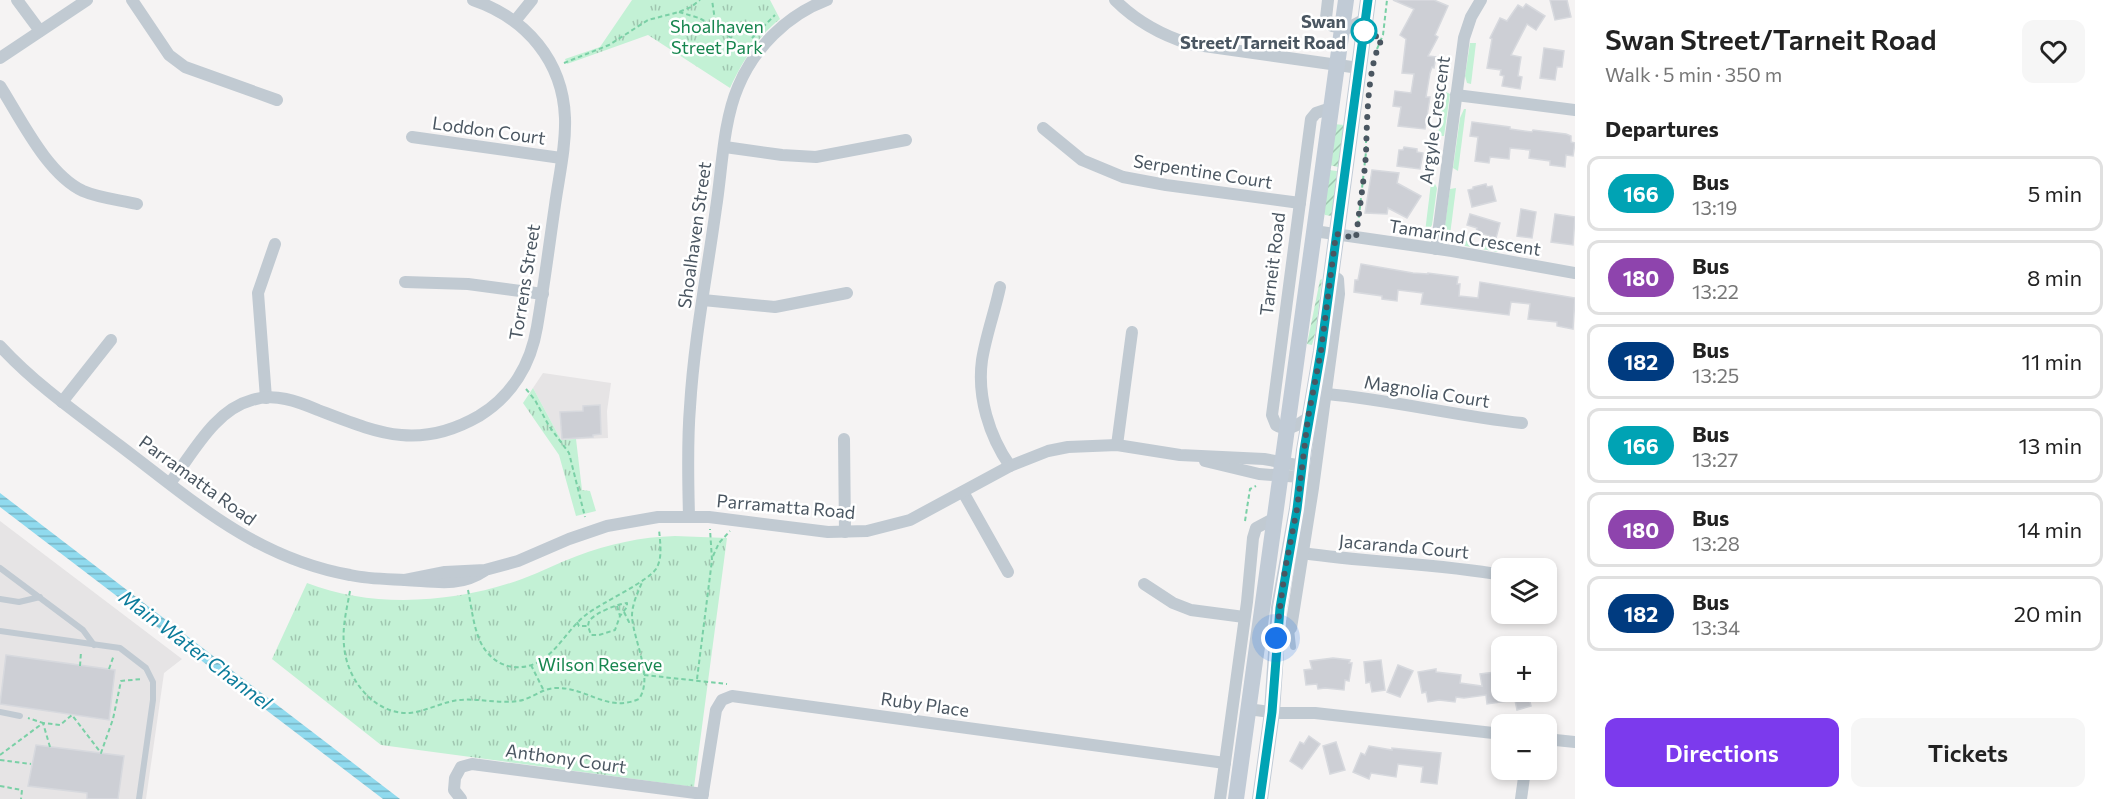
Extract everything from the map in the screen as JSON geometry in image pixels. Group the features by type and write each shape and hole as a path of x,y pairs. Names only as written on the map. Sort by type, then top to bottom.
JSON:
{"main road":[{"name":"Tarneit Road","path":"1236,799 1346,0"},
{"path":"1260,799 1272,707 1276,638 1308,418 1321,351 1368,0"},
{"path":"1309,271 1330,274"}],"street":[{"path":"17,0 40,32"},
{"path":"0,58 87,0"},
{"path":"132,0 169,55 185,67 278,100"},
{"name":"Torrens Street","path":"170,483 221,417 240,404 266,398 293,400 365,428 390,435 418,435 451,429 471,420 504,396 520,375 534,345 543,294 564,136 564,110 560,87 553,67 535,40 501,11 473,0"},
{"path":"515,21 532,0"},
{"name":"Shoalhaven Street","path":"689,516 690,405 725,147 735,93 760,49 785,24 800,13 826,0"},
{"path":"1115,0 1149,27 1190,44 1359,68"},
{"path":"1328,0 1326,18 1332,26 1348,28 1365,19"},
{"name":"Argyle Crescent","path":"1436,249 1464,38 1478,1"},
{"path":"0,87 34,140 66,181 84,191 137,204"},
{"path":"1456,95 1575,110"},
{"name":"Tarneit Road","path":"1287,428 1276,425 1272,415 1311,119 1316,113 1331,108"},
{"name":"Serpentine Court","path":"1043,128 1082,160 1123,177 1300,203"},
{"name":"Loddon Court","path":"412,137 561,158"},
{"path":"725,147 816,157 906,140"},
{"name":"Tamarind Crescent","path":"1314,231 1575,273"},
{"path":"266,398 258,293 275,244"},
{"path":"1276,638 1291,628 1327,394 1340,283 1335,276 1330,274"},
{"path":"405,282 468,284 543,294"},
{"path":"1000,287 982,359 981,383 986,415 1001,453 1010,466"},
{"path":"703,300 775,307 847,293"},
{"path":"1117,445 1132,332"},
{"path":"62,402 111,340"},
{"name":"Parramatta Road","path":"0,346 22,370 62,402 225,525 282,555 318,568 352,576 443,583 466,580 484,570"},
{"name":"Magnolia Court","path":"1327,394 1522,423"},
{"path":"1287,428 1296,426 1308,418"},
{"path":"844,439 845,532"},
{"name":"Parramatta Road","path":"405,580 445,572 484,570 518,561 569,539 607,526 658,518 709,517 809,530 867,531 910,520 1010,466 1048,451 1068,447 1117,445 1180,454 1238,470 1301,471"},
{"path":"963,492 1008,572"},
{"path":"1220,799 1254,531 1275,518"},
{"name":"Jacaranda Court","path":"1303,553 1368,561 1446,566 1491,573"},
{"path":"1144,584 1173,603 1191,610 1244,618"},
{"name":"Ruby Place","path":"703,797 717,706 722,700 732,696 1225,763"},
{"path":"1249,705 1292,706 1315,713 1491,733"},
{"path":"1557,740 1575,742"},
{"name":"Anthony Court","path":"461,799 454,790 455,778 461,767 472,764 703,797"},
{"path":"1521,799 1524,780"}],"lane":[{"path":"0,568 83,630 94,645"},
{"path":"0,599 19,602 40,597"},
{"path":"1291,628 1293,647"},
{"path":"0,631 120,648 146,668 153,682 153,700 139,799"},
{"path":"0,712 20,716"}],"path":[{"path":"553,67 609,45 648,20 680,12 700,0"},
{"path":"712,0 716,27"},
{"path":"1375,56 1383,35 1387,0"},
{"path":"680,12 716,27 745,48 765,23 778,12"},
{"path":"1356,238 1366,135"},
{"path":"526,389 569,453 585,517"},
{"path":"697,680 712,560 709,517"},
{"path":"466,580 476,627 485,651 506,667 518,668 531,665 545,658 577,622 596,607 652,574 660,560 658,518"},
{"path":"712,560 719,543 740,520"},
{"path":"350,591 344,636 345,651 351,671 363,693 385,708 410,713 461,700 521,701 544,690 555,688 566,689 610,704 624,704 639,699 645,686 633,622 634,602 643,580"},
{"path":"627,603 615,630 599,635 591,634 588,621 597,613 617,606 627,603"},
{"path":"617,606 620,616"},
{"path":"624,612 629,622 633,622"},
{"path":"577,622 579,626 588,626"},
{"path":"80,666 81,643"},
{"path":"109,669 115,652"},
{"path":"531,665 544,690"},
{"path":"20,716 43,723 60,724 72,715 101,753 113,719 121,681 142,680 139,671"},
{"path":"43,723 50,747"},
{"path":"0,755 43,723"},
{"path":"0,760 31,764"},
{"path":"0,786 22,790 21,799"}],"shaded area":[{"path":"543,373 611,383 607,411 608,438 561,440 533,388"},
{"path":"0,521 182,659 164,673 146,799 0,799"}],"green space":[{"name":"Shoalhaven Street Park","path":"632,0 770,0 780,19 751,51 730,88 648,35 567,64 565,59 600,47"},
{"path":"1470,43 1476,43 1471,84 1467,83 1465,76"},
{"path":"1444,91 1450,94 1444,136 1438,136"},
{"path":"1466,109 1458,171 1453,168 1460,118"},
{"path":"1334,124 1344,125 1338,167 1329,165"},
{"path":"1328,170 1337,171 1332,216 1325,215 1323,211"},
{"path":"1431,183 1437,188 1432,225 1427,233 1425,232"},
{"path":"1456,188 1450,235 1447,234 1445,225 1450,189"},
{"path":"1448,237 1498,247 1498,252 1460,245"},
{"path":"1322,279 1316,330 1312,345 1307,344"},
{"path":"533,388 561,440 576,439 582,490 590,491 596,511 576,516 559,455 523,403"},
{"name":"Wilson Reserve","path":"675,536 727,538 694,787 381,745 272,659 307,583 359,597 414,600 442,598 497,587 601,548 637,540"}],"water":[{"name":"Main Water Channel","path":"0,493 400,799 383,799 0,507"}],"building":[{"path":"1393,0 1434,0 1448,6 1435,35 1438,37 1428,56 1436,57 1434,68 1432,67 1430,73 1426,97 1430,97 1425,129 1398,126 1401,107 1393,106 1395,91 1411,93 1414,74 1402,73 1406,39 1400,35 1414,9"},
{"path":"1550,0 1567,0 1571,17 1555,20"},
{"path":"1526,4 1545,16 1536,30 1527,24 1511,55 1521,57 1518,76 1522,77 1520,89 1502,86 1504,76 1500,75 1501,70 1487,68 1492,39 1490,38 1500,18 1507,21 1518,5 1523,8"},
{"path":"1544,48 1564,51 1562,67 1557,67 1555,80 1540,78"},
{"path":"1472,122 1532,132 1533,130 1566,134 1571,136 1571,142 1575,143 1573,156 1566,155 1565,167 1550,165 1550,161 1529,158 1530,150 1510,148 1509,159 1490,157 1489,163 1475,161 1478,137 1470,136"},
{"path":"1404,147 1417,149 1417,152 1423,153 1420,169 1397,166 1399,150 1403,150"},
{"path":"1372,170 1399,173 1397,183 1421,196 1407,218 1388,208 1387,214 1365,213"},
{"path":"1486,184 1487,187 1492,186 1496,201 1472,207 1468,190"},
{"path":"1521,209 1536,212 1532,238 1517,236"},
{"path":"1470,214 1500,223 1496,238 1476,232 1477,228 1467,225"},
{"path":"1555,214 1575,217 1573,245 1551,242"},
{"path":"1361,264 1413,273 1458,277 1459,296 1478,298 1480,282 1575,298 1573,329 1557,326 1557,322 1528,319 1530,304 1511,302 1509,315 1421,304 1423,293 1398,290 1397,301 1382,299 1382,296 1354,292 1355,280 1358,280"},
{"path":"600,405 601,434 593,435 593,437 562,439 560,412 583,411 583,406"},
{"path":"6,655 115,670 109,720 0,704"},
{"path":"1333,658 1350,660 1349,663 1352,663 1349,681 1345,680 1344,690 1318,689 1317,684 1306,685 1304,670 1312,669 1310,661"},
{"path":"1381,660 1385,690 1372,692 1370,682 1366,683 1364,662"},
{"path":"1398,665 1413,671 1400,697 1387,692"},
{"path":"1436,669 1436,672 1461,675 1460,683 1482,686 1480,674 1491,673 1491,702 1501,702 1487,704 1486,695 1456,697 1455,702 1439,700 1428,702 1426,692 1422,693 1418,672"},
{"path":"1515,702 1530,702 1531,706 1517,710"},
{"path":"1309,736 1320,744 1302,769 1290,761 1300,742 1304,744"},
{"path":"1336,742 1345,770 1330,774 1323,746"},
{"path":"36,745 124,756 118,799 87,799 87,793 28,786"},
{"path":"1369,746 1441,753 1437,784 1421,782 1423,767 1398,764 1396,777 1371,773 1369,779 1353,772 1361,753 1365,755"}],"bus line":[{"name":"166","path":"1260,799 1272,712 1276,647 1285,570 1297,509 1308,418 1321,351 1368,0"}],"place":[{"name":"Swan Street/Tarneit Road","path":"1364,31"}],"route":[{"path":"1276,638 1285,570 1297,509 1308,418 1321,351 1336,234 1356,238 1366,152 1365,126 1376,50 1382,39 1364,31"}]}
